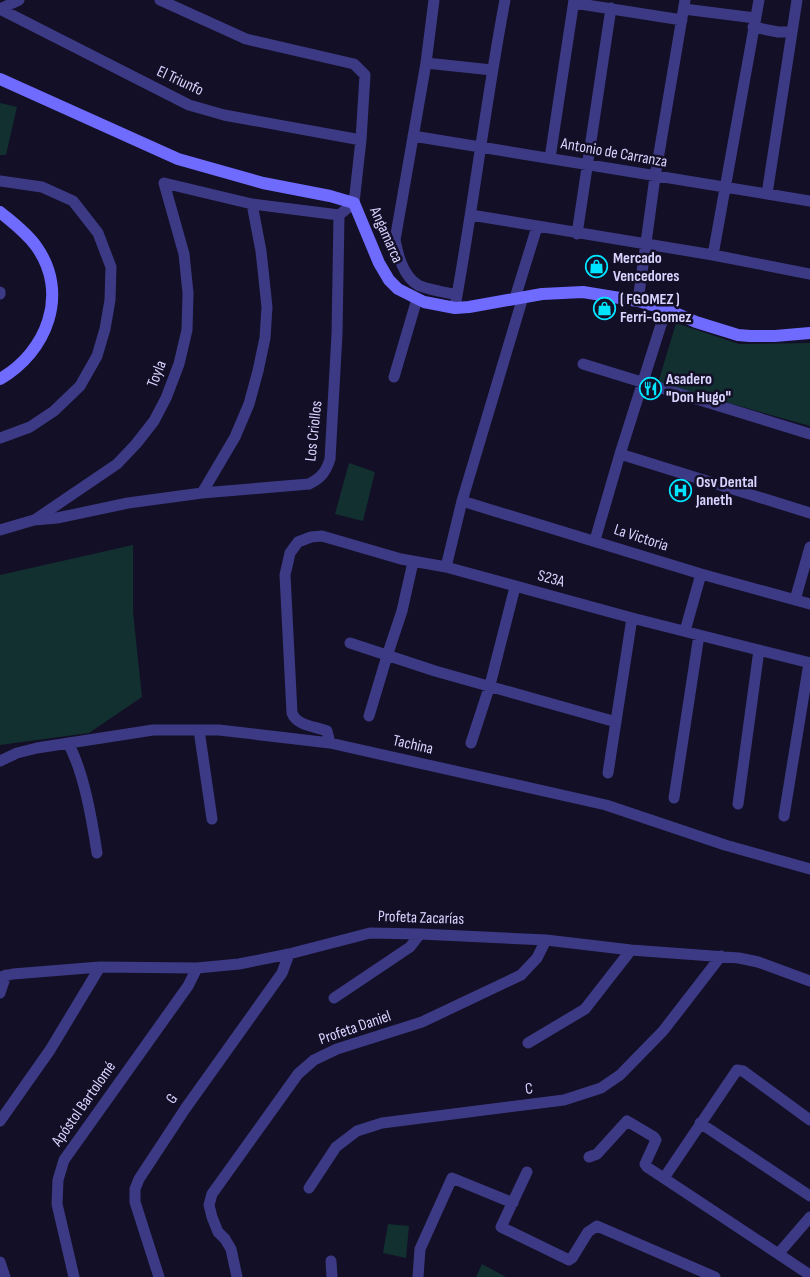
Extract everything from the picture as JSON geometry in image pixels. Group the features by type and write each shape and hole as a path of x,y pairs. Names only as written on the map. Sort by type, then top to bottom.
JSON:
{"street":[{"path":"0,9 20,0"},
{"path":"160,0 246,39 354,64 365,75 361,140 354,203 339,215 252,204 262,251 267,307 265,338 249,404 235,437 202,493"},
{"path":"434,0 426,63 395,240 399,258 407,273 418,286 457,295"},
{"path":"455,308 471,215 492,70 506,0"},
{"path":"713,255 758,0"},
{"path":"766,194 797,0"},
{"path":"550,158 574,2 611,8 684,10 754,23 778,32 791,32"},
{"path":"577,234 611,8"},
{"name":"El Triunfo","path":"0,9 189,105 224,115 361,140"},
{"path":"638,301 655,177 684,10"},
{"path":"426,63 492,70"},
{"name":"Angamarca","path":"0,79 178,159 263,183 330,196 354,203 379,263 389,280 398,289 417,299 455,308 469,308 519,297 562,292 583,292 638,301 666,308 696,322 738,335 775,336 810,333"},
{"name":"Antonio de Carranza","path":"412,136 810,201"},
{"path":"0,181 42,187 73,202 98,233 111,267 110,300 105,329 97,356 80,386 54,411 30,426 0,438"},
{"name":"Toyla","path":"34,520 117,464 154,421 166,398 176,372 187,330 188,293 184,254 164,184 252,204"},
{"path":"0,212 28,236 37,247 49,273 52,289 52,307 48,324 40,342 24,362 0,379"},
{"name":"Los Criollos","path":"0,530 34,520 56,518 128,503 202,493 309,484 319,479 327,470 330,459 337,334 339,215"},
{"path":"471,215 713,255 810,274"},
{"path":"446,567 462,501 537,227"},
{"path":"394,377 417,299"},
{"path":"595,540 666,308"},
{"path":"583,364 810,434"},
{"path":"620,454 810,513"},
{"name":"La Victoria","path":"462,501 595,540 701,574 810,604"},
{"name":"S23A","path":"330,743 327,732 298,722 292,712 285,575 290,553 298,542 311,537 322,536 413,562 446,567 632,618 809,663"},
{"path":"795,600 810,547"},
{"path":"369,716 402,611 413,562"},
{"path":"685,631 701,574"},
{"path":"471,743 490,686 515,587"},
{"path":"608,773 632,618"},
{"path":"674,798 699,635"},
{"path":"350,643 387,656 616,722"},
{"path":"738,804 760,650"},
{"path":"784,816 809,663"},
{"name":"Tachina","path":"0,761 16,753 153,730 219,730 330,743 606,805 725,845 810,869"},
{"path":"199,730 212,819"},
{"path":"68,743 75,756 76,765 84,786 97,853"},
{"name":"Profeta Zacarías","path":"3,976 100,967 197,968 240,964 289,954 370,933 546,940 631,950 721,956 758,962 810,981"},
{"path":"334,998 410,947 420,934"},
{"name":"Profeta Daniel","path":"237,1277 231,1249 218,1232 209,1205 212,1194 298,1074 314,1060 337,1049 422,1022 522,975 537,958 546,940"},
{"path":"528,1043 584,1009 631,950"},
{"name":"G","path":"158,1277 135,1202 135,1189 139,1178 185,1108 282,973 289,954"},
{"name":"C","path":"309,1188 336,1147 357,1131 382,1124 564,1100 601,1088 620,1075 662,1031 721,956"},
{"path":"0,1121 50,1050 100,967"},
{"name":"Apóstol Bartolomé","path":"74,1277 57,1204 58,1180 64,1160 188,986 197,968"},
{"path":"0,993 3,976"},
{"path":"664,1178 737,1070 743,1071 810,1120"},
{"path":"589,1157 597,1154 627,1121 654,1137 655,1144 645,1164 647,1167 810,1274"},
{"path":"700,1123 810,1196"},
{"path":"527,1172 501,1227 566,1260 572,1258 588,1232 597,1226 716,1277"},
{"path":"418,1277 420,1249 452,1178 514,1202"},
{"path":"779,1253 810,1216"},
{"path":"331,1261 332,1277"},
{"path":"0,1262 4,1277"}],"green space":[{"path":"0,103 17,107 6,155 0,155"},
{"path":"676,323 739,344 810,343 810,426 658,383"},
{"path":"349,463 375,472 363,521 335,514"},
{"path":"133,545 133,612 142,697 89,733 0,745 0,575"},
{"path":"388,1224 409,1226 406,1258 383,1253"},
{"path":"482,1264 506,1277 476,1277"}],"place":[{"name":"Mercado Vencedores","path":"597,267"},
{"name":"( FGOMEZ ) Ferri-Gomez","path":"604,308"},
{"name":"Asadero \"Don Hugo\"","path":"650,388"},
{"name":"Osv Dental Janeth","path":"680,491"}]}
